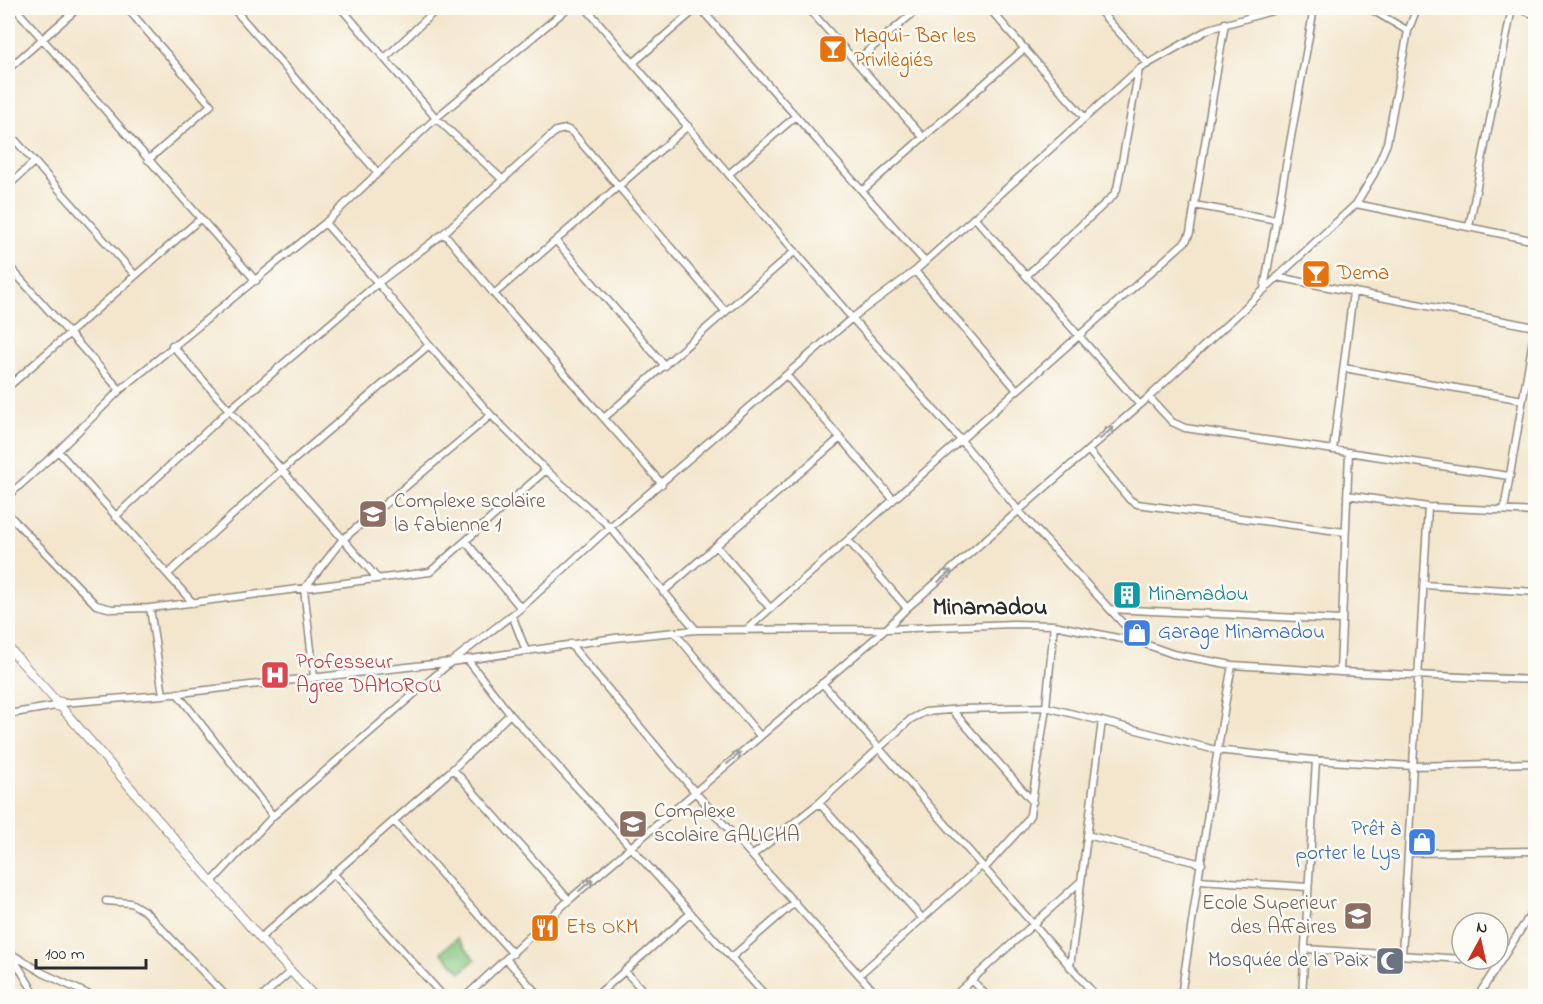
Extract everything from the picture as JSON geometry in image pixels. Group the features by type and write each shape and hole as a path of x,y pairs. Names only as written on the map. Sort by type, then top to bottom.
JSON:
{"street":[{"path":"15,8 256,281"},
{"path":"8,69 78,8"},
{"path":"127,8 211,105 148,159"},
{"path":"233,8 378,173"},
{"path":"341,8 436,118 503,180"},
{"path":"385,58 438,8"},
{"path":"8,496 120,390 172,345 256,281 326,223 436,118 568,8"},
{"path":"586,8 852,318 960,439 1018,510 1142,644"},
{"path":"633,63 699,8 925,262"},
{"path":"856,61 919,8"},
{"path":"989,8 1084,117"},
{"path":"1097,8 1147,63"},
{"path":"212,882 273,816 452,662 521,608 610,527 852,318 915,271 1139,69 1200,34 1225,24 1282,8"},
{"path":"1264,289 1314,8"},
{"path":"1369,8 1408,31"},
{"path":"466,996 569,900 886,629 1018,510 1149,397 1356,204 1374,174 1387,143 1408,31 1417,8"},
{"path":"1468,227 1512,8"},
{"path":"1517,8 1536,15"},
{"path":"812,9 923,137"},
{"path":"746,630 960,439 1183,245 1190,233 1225,24"},
{"path":"862,191 1025,48"},
{"path":"1026,276 1113,196 1117,189 1139,69"},
{"path":"729,174 796,116"},
{"path":"494,294 557,242 688,126"},
{"path":"115,517 228,411 378,283 444,233 556,131 566,129 572,132 725,311"},
{"path":"8,132 135,275"},
{"path":"8,186 34,162"},
{"path":"1356,204 1536,241"},
{"path":"1194,205 1277,220"},
{"path":"975,218 1140,405"},
{"path":"8,387 200,219"},
{"path":"326,223 490,415 546,470 610,527 696,630"},
{"path":"444,233 494,294 662,484"},
{"path":"557,242 665,366"},
{"path":"605,417 795,251"},
{"path":"8,266 120,390"},
{"path":"915,271 1017,390"},
{"path":"8,279 14,273"},
{"path":"1277,277 1535,325 1504,510"},
{"path":"1333,450 1353,292"},
{"path":"172,345 378,579"},
{"path":"168,574 282,470 429,345"},
{"path":"1344,368 1523,400"},
{"path":"787,376 893,499"},
{"path":"1149,397 1179,427 1509,476"},
{"path":"314,676 304,589 342,540 490,415"},
{"path":"663,592 840,438"},
{"path":"1088,450 1130,500 1137,504 1345,532"},
{"path":"58,451 193,603"},
{"path":"1340,672 1349,452"},
{"path":"8,514 96,605 112,609 150,608 430,572 546,470"},
{"path":"1347,495 1428,507 1536,512"},
{"path":"1402,955 1428,507"},
{"path":"848,540 907,608"},
{"path":"466,542 521,608"},
{"path":"717,547 770,608"},
{"path":"1424,585 1536,592"},
{"path":"150,608 163,695"},
{"path":"1109,609 1341,620"},
{"path":"512,615 526,651"},
{"path":"8,714 59,704 163,695 452,662 570,644 696,630 1054,625 1142,644 1173,654 1232,665 1536,680"},
{"path":"859,975 982,867 1022,827 1030,815 1046,707 1054,625"},
{"path":"675,633 760,736"},
{"path":"570,644 695,792 878,996"},
{"path":"8,647 260,938 314,996"},
{"path":"467,660 510,714 632,846 765,996"},
{"path":"1181,996 1202,864 1216,750 1232,665"},
{"path":"822,683 1096,996"},
{"path":"177,693 273,816"},
{"path":"753,855 819,803 911,718 918,714 952,710 1046,707 1216,750 1316,760 1413,766 1536,763"},
{"path":"952,710 1032,802"},
{"path":"260,938 453,769 510,714"},
{"path":"1070,967 1102,721"},
{"path":"1302,996 1316,760"},
{"path":"453,769 569,900"},
{"path":"819,803 923,919"},
{"path":"394,821 513,954"},
{"path":"1087,835 1202,864"},
{"path":"1408,853 1536,851"},
{"path":"333,873 443,996"},
{"path":"1199,880 1308,887"},
{"path":"954,996 1081,881"},
{"path":"106,901 131,903 146,912 226,996"},
{"path":"732,957 795,902"},
{"path":"1510,946 1536,906"},
{"path":"596,996 691,913"},
{"path":"1305,949 1450,957"},
{"path":"9,951 36,996"},
{"path":"9,951 43,973 92,996"},
{"path":"507,960 539,996"},
{"path":"264,996 291,970"},
{"path":"625,971 648,996"},
{"path":"1478,996 1494,971"},
{"path":"972,980 987,996"}],"green space":[{"path":"457,938 475,960 461,972 441,952"}],"place":[{"name":"Maqui- Bar les Privilègiés","path":"833,49"},
{"name":"Dema","path":"1316,274"},
{"name":"Complexe scolaire la fabienne 1","path":"373,514"},
{"name":"Minamadou","path":"1127,595"},
{"name":"Garage Minamadou","path":"1137,633"},
{"name":"Professeur Agree DAMOROU","path":"275,675"},
{"name":"Complexe scolaire GALICHA","path":"633,824"},
{"name":"Prêt à porter le Lys","path":"1422,842"},
{"name":"Ecole Superieur des Affaires","path":"1358,916"},
{"name":"Ets OKM","path":"545,928"},
{"name":"Mosquée de la Paix","path":"1390,961"}],"district":[{"name":"Minamadou","path":"990,608"}]}
